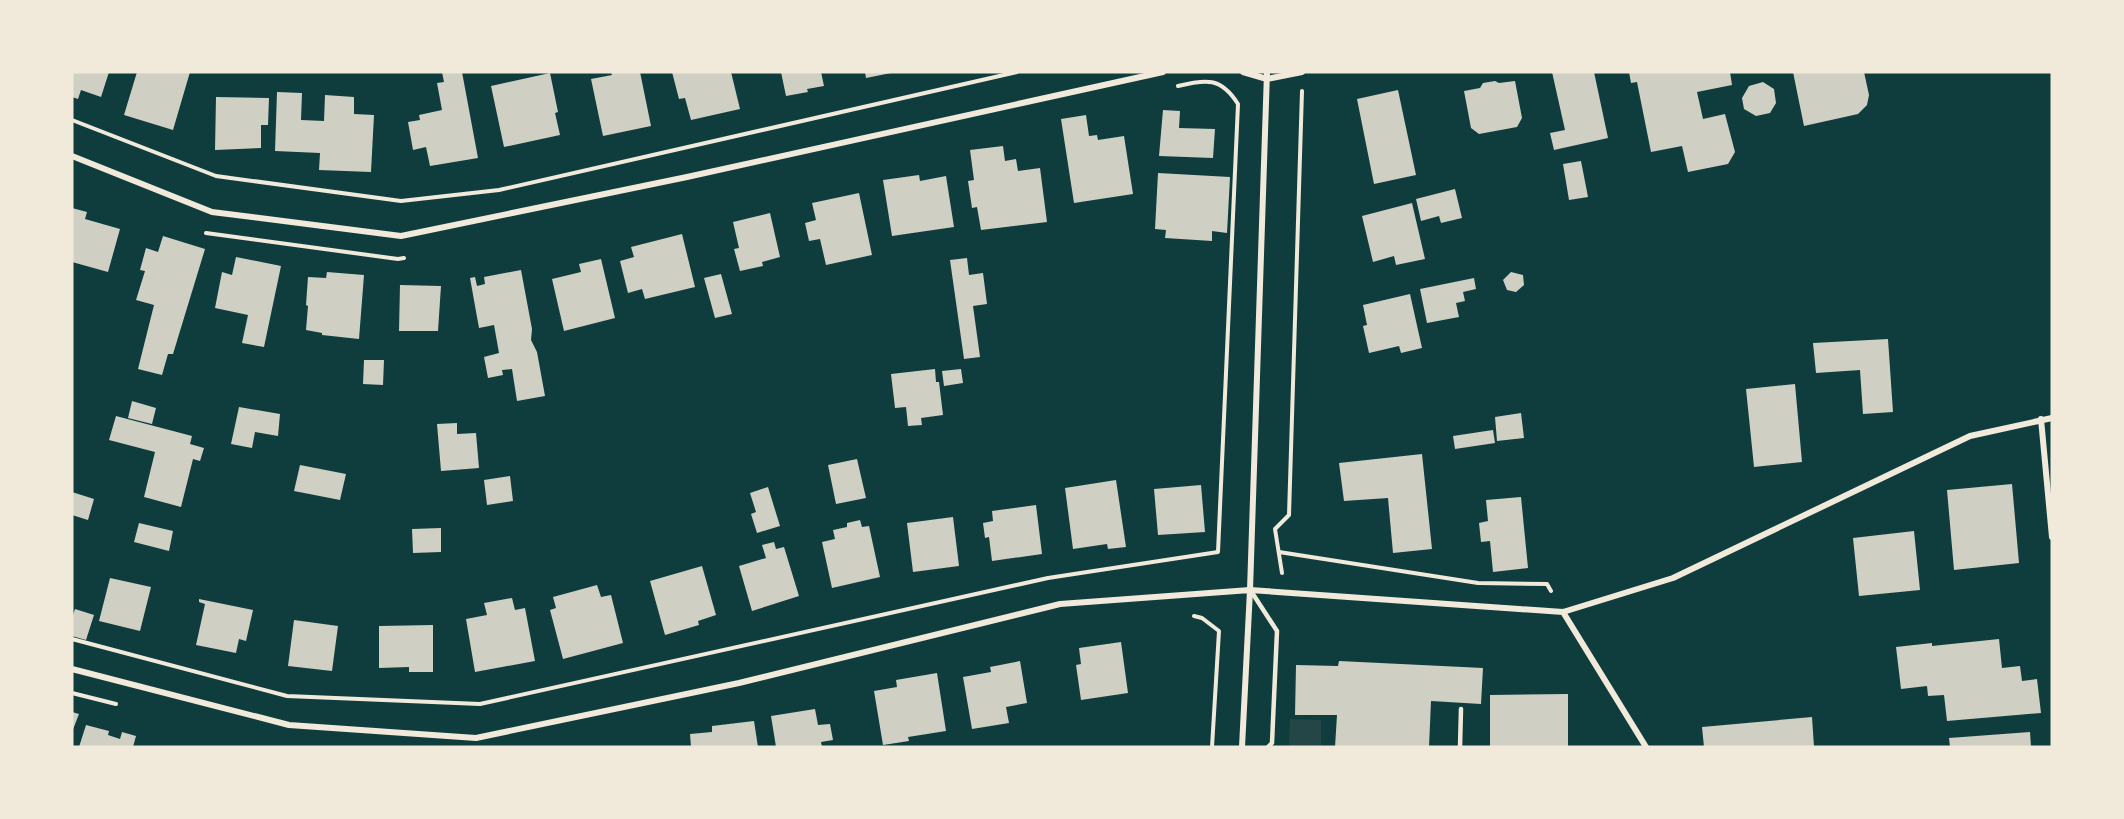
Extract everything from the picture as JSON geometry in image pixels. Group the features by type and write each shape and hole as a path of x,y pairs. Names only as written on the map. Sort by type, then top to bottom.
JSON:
{"street":[{"path":"72,156 212,212 401,236 687,177 1163,72"},
{"path":"1244,72 1267,75 1302,72"},
{"path":"1242,747 1250,590 1267,75"},
{"path":"72,669 289,725 477,738 739,682 1060,604 1250,590 1563,612 1673,578 1970,436 2052,418"},
{"path":"2041,419 2052,537"},
{"path":"1563,612 1646,747"}],"lane":[{"path":"1250,590 1276,631 1272,743 1268,747"},
{"path":"1460,747 1461,709"}],"path":[{"path":"72,120 216,176 401,201 499,190 1017,72"},
{"path":"1285,592 1275,529 1289,515 1302,72"},
{"path":"72,639 287,696 480,704 1048,578 1218,552 1238,104 1229,90 1205,80 1170,87"},
{"path":"211,235 398,259 410,257"},
{"path":"1279,552 1478,583 1546,584 1563,612"},
{"path":"1192,615 1202,618 1219,631 1212,747"}],"shaded area":[{"path":"1290,719 1321,720 1321,747 1289,747"}],"building":[{"path":"72,72 109,72 101,97 81,90 78,99 72,97"},
{"path":"137,72 190,72 173,130 124,115"},
{"path":"442,72 462,72 478,158 430,166 426,147 413,150 408,122 420,120 419,115 442,110 437,83 444,82"},
{"path":"611,72 640,72 651,126 603,136 591,79 612,75"},
{"path":"672,72 731,72 740,109 691,120 685,98 679,99"},
{"path":"781,72 821,72 824,86 786,96"},
{"path":"865,72 891,72 891,73 866,78"},
{"path":"1552,72 1594,72 1608,138 1554,150 1550,133 1565,130"},
{"path":"1629,72 1730,72 1732,85 1697,92 1703,119 1725,114 1735,152 1728,164 1688,172 1682,146 1651,152 1637,82 1631,83"},
{"path":"1793,72 1864,72 1869,95 1867,105 1858,114 1804,126"},
{"path":"550,73 560,135 504,147 491,86"},
{"path":"1495,81 1499,83 1515,81 1522,118 1517,127 1479,134 1471,128 1464,91 1480,88 1483,83"},
{"path":"1763,82 1774,89 1776,103 1770,113 1756,116 1744,109 1742,98 1749,86"},
{"path":"1398,90 1416,175 1374,184 1357,99"},
{"path":"277,92 302,93 301,120 324,121 325,95 354,97 354,114 374,115 371,172 319,170 320,153 275,151"},
{"path":"216,97 269,98 268,125 261,125 261,148 215,150"},
{"path":"1163,110 1180,111 1179,128 1215,129 1213,158 1159,156"},
{"path":"1086,115 1089,136 1097,135 1098,140 1124,136 1133,194 1074,203 1061,119"},
{"path":"1003,146 1005,161 1016,159 1018,171 1040,168 1047,222 981,230 977,207 972,208 968,181 974,180 970,150"},
{"path":"1581,161 1588,197 1569,200 1563,164"},
{"path":"1158,173 1230,177 1227,233 1212,231 1212,241 1165,238 1166,230 1155,229"},
{"path":"919,175 920,181 946,176 954,227 892,236 883,180"},
{"path":"1455,189 1462,218 1441,223 1439,216 1421,221 1416,199"},
{"path":"859,193 872,255 826,265 820,239 809,241 805,223 816,220 812,203"},
{"path":"1412,203 1425,259 1396,265 1394,256 1373,262 1362,216"},
{"path":"72,208 87,212 85,219 120,229 108,272 72,262"},
{"path":"770,213 780,257 762,262 763,266 740,271 734,249 739,248 733,222"},
{"path":"682,234 695,287 645,299 642,289 628,293 620,261 634,257 631,247"},
{"path":"163,236 205,249 173,354 168,354 162,375 138,369 154,305 136,300 145,271 140,270 146,248 158,252"},
{"path":"236,257 281,266 264,347 242,343 248,315 215,308 222,272 232,275"},
{"path":"967,258 969,275 983,273 987,304 973,306 980,357 964,359 950,260"},
{"path":"601,259 615,318 564,331 552,279 581,272 579,264"},
{"path":"521,270 532,329 531,340 537,352 545,396 517,401 512,369 502,370 503,375 488,378 484,357 499,353 494,325 479,328 470,278 475,277 477,286 485,284 484,277"},
{"path":"327,272 364,275 359,339 322,335 322,333 306,330 308,277 326,278"},
{"path":"1511,272 1523,275 1524,285 1516,292 1507,290 1503,280"},
{"path":"721,274 732,314 715,318 704,278"},
{"path":"1474,278 1476,289 1463,292 1465,301 1456,303 1459,317 1427,323 1420,289"},
{"path":"400,285 441,286 438,331 399,331"},
{"path":"1410,294 1422,348 1401,353 1399,346 1369,353 1363,326 1367,325 1363,305"},
{"path":"1888,339 1893,412 1863,414 1860,370 1816,373 1813,343"},
{"path":"364,360 384,360 383,385 363,384"},
{"path":"935,369 943,415 921,418 922,425 908,426 906,407 895,408 891,374"},
{"path":"961,369 963,383 944,386 942,371"},
{"path":"1795,384 1802,462 1754,467 1746,389"},
{"path":"132,401 156,408 152,424 128,418"},
{"path":"239,407 280,414 278,436 255,432 252,448 231,444"},
{"path":"1521,413 1524,438 1497,441 1495,417"},
{"path":"116,416 192,436 190,444 204,448 200,461 193,459 181,507 144,497 155,452 109,440"},
{"path":"457,423 457,434 476,433 479,468 441,471 437,424"},
{"path":"1493,430 1495,443 1455,449 1453,436"},
{"path":"1422,454 1432,549 1393,553 1388,498 1344,501 1339,463"},
{"path":"857,459 866,498 836,504 828,465"},
{"path":"300,465 346,474 340,500 294,491"},
{"path":"510,476 513,501 487,505 484,480"},
{"path":"1116,480 1126,547 1108,549 1107,544 1073,549 1065,488"},
{"path":"2012,484 2019,563 1954,570 1947,490"},
{"path":"1201,485 1205,532 1158,535 1154,489"},
{"path":"768,487 780,526 757,533 751,514 756,512 750,493"},
{"path":"72,492 94,499 88,520 72,515"},
{"path":"1521,497 1528,568 1493,572 1490,541 1481,542 1479,523 1488,521 1486,500"},
{"path":"1036,505 1042,554 992,561 989,537 985,538 983,523 993,521 992,511"},
{"path":"953,517 959,566 913,572 907,523"},
{"path":"860,520 862,527 869,526 880,577 832,588 822,542 835,539 833,530 847,527 847,523"},
{"path":"139,523 173,531 169,551 134,542"},
{"path":"441,528 441,552 413,553 412,529"},
{"path":"1914,531 1920,590 1859,596 1853,538"},
{"path":"774,542 776,549 784,547 799,596 752,611 739,566 766,558 762,545"},
{"path":"702,566 716,615 698,621 699,625 665,635 650,581"},
{"path":"110,578 151,587 140,631 99,621"},
{"path":"597,585 601,597 611,595 623,643 563,659 550,610 556,608 553,597"},
{"path":"512,598 515,610 525,608 535,661 475,672 466,619 487,615 484,603"},
{"path":"199,599 253,610 246,641 239,639 236,653 196,645 205,604 199,602"},
{"path":"75,609 94,615 86,640 72,636 72,618"},
{"path":"294,620 338,626 332,671 288,666"},
{"path":"433,625 433,672 409,672 409,667 379,668 379,626"},
{"path":"1999,639 2002,668 2020,666 2022,681 2037,679 2041,713 1947,721 1944,695 1928,696 1927,686 1901,689 1896,647"},
{"path":"1121,642 1128,693 1081,700 1076,665 1081,664 1079,648"},
{"path":"1020,661 1027,703 1006,707 1009,723 972,729 963,677 991,672 990,667"},
{"path":"1339,661 1483,668 1481,704 1431,701 1429,747 1335,747 1337,715 1295,715 1296,665 1338,666"},
{"path":"937,673 946,731 908,737 909,741 883,745 874,691 897,687 896,680"},
{"path":"1568,694 1568,747 1490,747 1490,695"},
{"path":"815,709 818,725 830,724 833,740 821,742 822,747 776,747 771,716"},
{"path":"72,712 79,714 72,732"},
{"path":"1812,717 1814,747 1704,747 1702,727"},
{"path":"754,721 758,747 691,747 690,734 712,732 712,726"},
{"path":"86,725 109,731 108,735 120,739 122,732 136,736 133,747 79,747"},
{"path":"2030,732 2031,747 1950,747 1949,738"}]}
